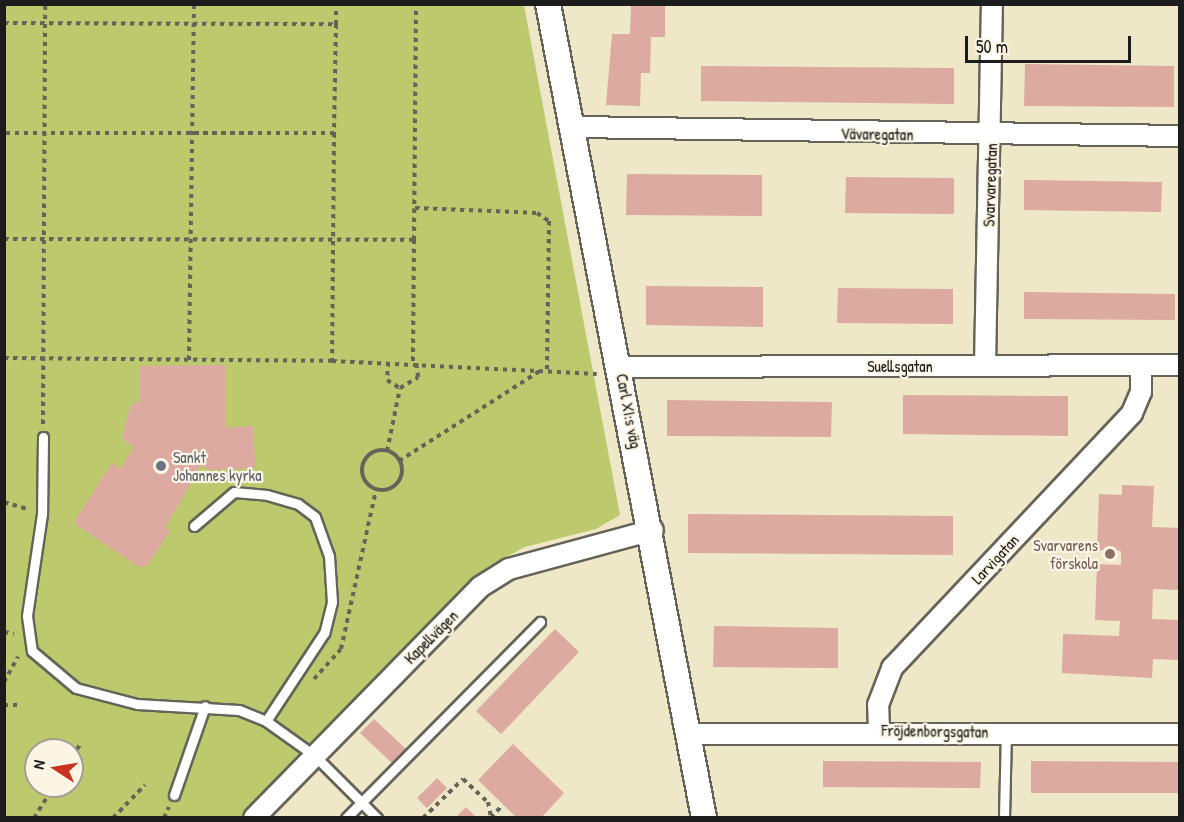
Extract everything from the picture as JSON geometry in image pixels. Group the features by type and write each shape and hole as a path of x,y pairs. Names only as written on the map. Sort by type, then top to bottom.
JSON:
{"street":[{"name":"Carl XI:s väg","path":"548,4 574,127 611,370 652,530 704,818"},
{"name":"Svarvaregatan","path":"985,365 992,136 992,4"},
{"name":"Vävaregatan","path":"574,127 992,136 1179,136"},
{"name":"Larvigatan","path":"879,730 878,705 892,668 1132,413 1142,392 1141,365"},
{"name":"Suellsgatan","path":"611,370 1179,365"},
{"name":"Kapellvägen","path":"254,818 480,587 509,569 652,530"},
{"name":"Fröjdenborgsgatan","path":"690,734 879,730 1179,734"}],"lane":[{"path":"43,437 42,514 27,616 32,651 76,688 137,704 205,706 266,721 315,756 377,818"},
{"path":"194,526 234,492 267,495 298,504 315,517 329,556 332,602 324,633 266,721"},
{"path":"346,818 540,622"},
{"path":"174,795 205,706"},
{"path":"1004,818 1006,732"}],"path":[{"path":"43,437 41,358 45,4"},
{"path":"189,360 194,4"},
{"path":"332,361 336,4"},
{"path":"387,451 400,388 418,377 414,361 417,4"},
{"path":"4,23 336,24"},
{"path":"4,133 191,135 334,133"},
{"path":"415,208 537,213 549,221 547,371"},
{"path":"4,239 414,240"},
{"path":"4,358 414,361 547,371 611,370"},
{"path":"388,361 387,380 400,388"},
{"path":"399,461 541,370"},
{"path":"387,451 399,461"},
{"path":"387,451 366,458 362,473 369,486 384,490 397,483 399,461"},
{"path":"4,502 42,514"},
{"path":"4,682 14,660 32,651"},
{"path":"4,705 22,705"},
{"path":"423,818 462,778 488,802 491,818"},
{"path":"113,818 145,785"},
{"path":"34,818 46,798"},
{"path":"491,818 503,804"}],"green space":[{"path":"5,5 524,5 620,515 596,529 525,547 489,566 241,817 5,818"}],"building":[{"path":"631,4 665,4 665,37 651,37 650,73 641,73 640,106 606,105 612,34 630,34"},
{"path":"1025,64 1174,66 1174,107 1024,106"},
{"path":"701,66 954,68 954,104 701,101"},
{"path":"627,174 762,175 762,216 626,215"},
{"path":"846,177 954,178 954,214 845,213"},
{"path":"1024,180 1162,182 1161,212 1024,210"},
{"path":"646,286 763,287 763,327 646,325"},
{"path":"838,288 953,289 953,324 837,323"},
{"path":"1024,292 1175,294 1175,320 1024,319"},
{"name":"Sankt Johannes kyrka","path":"225,365 225,428 253,426 256,468 209,470 201,465 165,528 170,531 147,566 139,567 74,523 112,463 121,469 134,447 122,439 131,404 139,402 139,366"},
{"path":"903,395 1068,396 1068,436 903,434"},
{"path":"667,400 832,402 831,437 667,436"},
{"path":"1122,485 1154,486 1152,527 1180,528 1180,590 1153,589 1152,619 1180,620 1180,660 1153,659 1152,678 1062,673 1063,634 1119,636 1120,621 1095,620 1097,564 1121,565 1121,551 1097,550 1099,494 1122,495"},
{"path":"688,514 953,516 953,555 688,553"},
{"path":"714,626 838,628 838,668 713,667"},
{"path":"555,629 579,652 501,734 476,711"},
{"path":"374,719 407,750 393,764 360,733"},
{"path":"513,744 564,793 541,818 517,818 478,780"},
{"path":"823,761 981,762 980,788 823,787"},
{"path":"1031,761 1180,762 1180,793 1031,793"},
{"path":"437,778 447,788 427,808 417,798"},
{"path":"466,807 477,818 455,818"}],"place":[{"name":"Sankt Johannes kyrka","path":"161,466"},
{"name":"Svarvarens förskola","path":"1110,554"}]}
